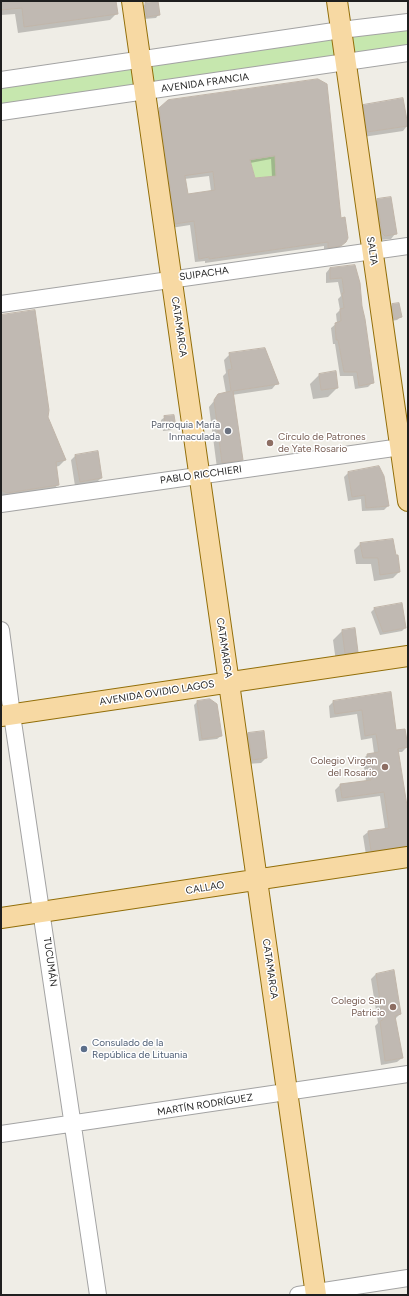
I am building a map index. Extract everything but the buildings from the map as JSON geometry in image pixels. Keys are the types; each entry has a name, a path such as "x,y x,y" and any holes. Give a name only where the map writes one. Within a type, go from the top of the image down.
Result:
{"main road":[{"name":"CATAMARCA","path":"132,1 287,1092 310,1294"},
{"name":"SALTA","path":"337,1 372,250 404,446 408,500"},
{"name":"AVENIDA OVIDIO LAGOS","path":"7,716 408,656"},
{"name":"CALLAO","path":"1,918 408,857"}],"street":[{"path":"1,80 341,30 408,22"},
{"name":"AVENIDA FRANCIA","path":"1,112 408,53"},
{"name":"SUIPACHA","path":"1,304 408,246"},
{"name":"PABLO RICCHIERI","path":"1,504 404,446"},
{"name":"TUCUMÁN","path":"1,630 7,716 42,912 98,1295"},
{"name":"MARTÍN RODRÍGUEZ","path":"1,1134 408,1074"},
{"path":"310,1294 408,1278"}],"green space":[{"path":"408,22 408,53 1,112 1,80"},
{"path":"275,156 276,176 255,178 250,160"}],"place":[{"name":"Parroquia María Inmaculada","path":"228,431"},
{"name":"Círculo de Patrones de Yate Rosario","path":"270,443"},
{"name":"Colegio Virgen del Rosario","path":"385,767"},
{"name":"Colegio San Patricio","path":"393,1007"},
{"name":"Consulado de la República de Lituania","path":"84,1049"}]}
